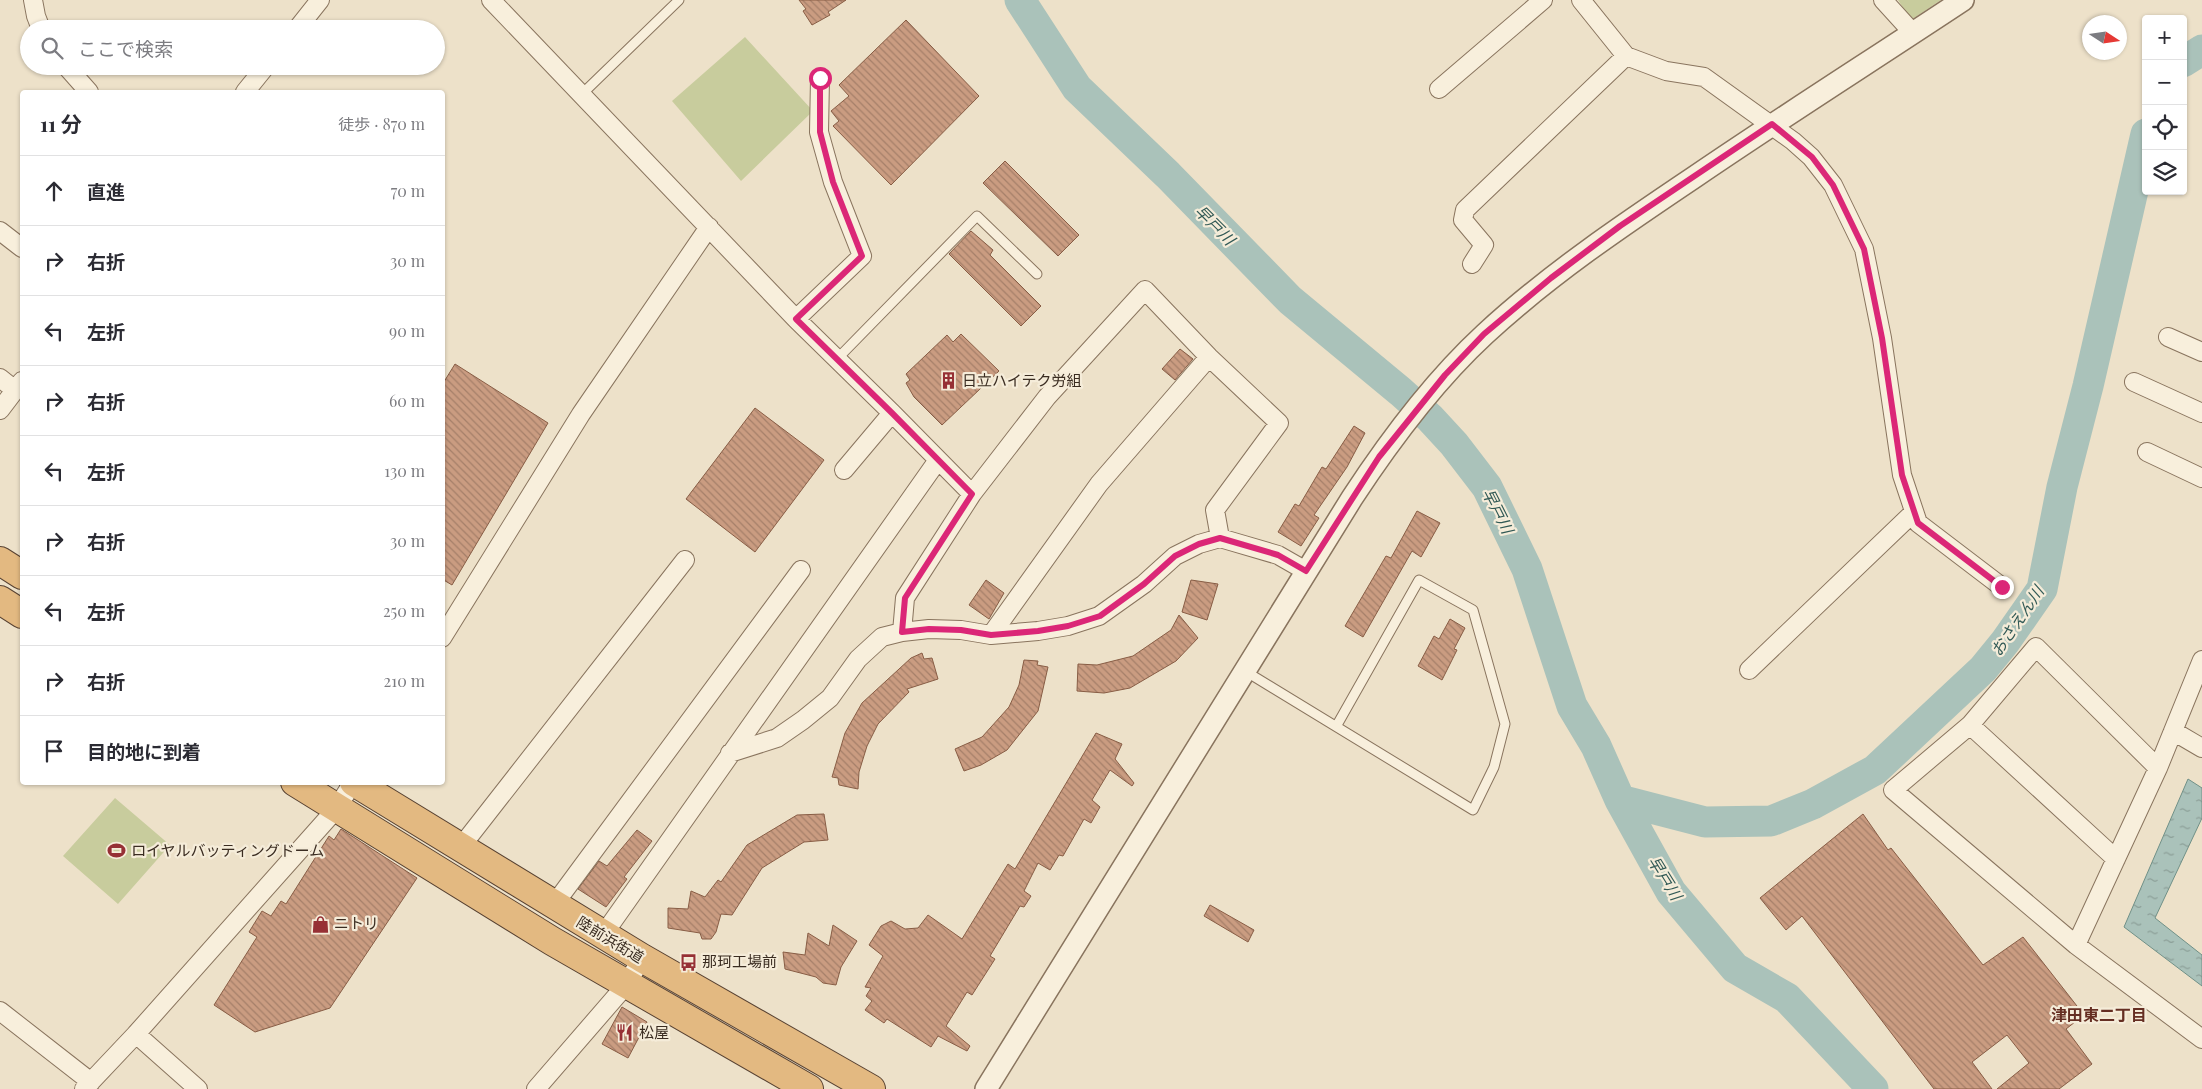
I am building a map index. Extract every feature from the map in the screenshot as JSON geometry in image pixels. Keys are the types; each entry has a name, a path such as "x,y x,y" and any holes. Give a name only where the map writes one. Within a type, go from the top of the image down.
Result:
{"highway":[{"path":"0,561 20,574"},
{"path":"0,600 20,613"},
{"name":"陸前浜街道","path":"300,785 626,985 809,1089"},
{"name":"陸前浜街道","path":"358,785 553,906 871,1089"}],"street":[{"path":"33,0 38,20"},
{"path":"304,20 320,0"},
{"path":"1439,89 1543,0"},
{"path":"1582,0 1626,56 1666,71 1704,77 1772,124 1812,157 1833,185 1864,249 1882,338 1902,475 1918,523 2002,587"},
{"path":"1883,0 1913,33"},
{"path":"986,1089 1306,571 1379,457 1445,375 1484,334 1551,278 1620,226 1772,124 1963,0"},
{"path":"499,3 581,95 796,319 972,494"},
{"path":"1472,264 1484,245 1463,220 1465,210 1626,56"},
{"path":"74,75 86,90"},
{"path":"246,90 258,75"},
{"path":"796,319 862,256 833,182 820,132 820,78"},
{"path":"445,633 581,414 709,227"},
{"path":"0,231 20,246"},
{"path":"902,632 905,598 972,494 1047,397 1144,290 1209,357 1279,423 1214,510 1220,538"},
{"path":"2168,337 2202,352"},
{"path":"991,635 1099,484 1209,357"},
{"path":"0,378 19,385 0,410"},
{"path":"2134,382 2202,413"},
{"path":"844,470 892,413"},
{"path":"2147,452 2202,478"},
{"path":"603,935 938,460"},
{"path":"1749,670 1914,512"},
{"path":"730,753 777,738 802,720 830,698 858,658 882,637 902,632 929,629 961,630 991,635 1061,627 1100,616 1144,584 1175,556 1199,544 1220,538 1278,555 1306,571"},
{"path":"460,848 685,560"},
{"path":"553,906 801,570"},
{"path":"2158,768 2036,647 1970,725 1893,790 2076,945 2202,1039"},
{"path":"2076,945 2158,768 2202,660"},
{"path":"1970,725 2116,858"},
{"path":"2173,731 2202,748"},
{"path":"0,1011 87,1086 136,1034 337,808 351,785"},
{"path":"536,1089 626,985 642,958"},
{"path":"136,1034 198,1089"}],"lane":[{"path":"581,95 679,0"},
{"path":"837,359 977,216 1037,274"},
{"path":"1245,671 1473,810 1494,767 1505,724 1473,610 1419,580 1336,725"}],"green space":[{"path":"1898,0 1941,0 1911,20"},
{"path":"745,37 813,111 741,181 672,101"},
{"name":"ロイヤルバッティングドーム","path":"115,798 170,845 118,904 63,856"}],"water":[{"path":"2188,779 2202,788 2202,818 2155,918 2202,955 2202,986 2124,927"}],"building":[{"path":"799,0 846,0 828,12 830,15 812,25 803,11 806,9"},
{"path":"906,20 979,96 891,185 833,126 839,121 831,111 849,96 839,85"},
{"path":"1005,161 1079,235 1058,256 983,183"},
{"path":"971,231 993,250 990,255 1041,306 1021,326 949,254"},
{"name":"日立ハイテク労組","path":"961,334 999,371 942,425 914,397 906,383 910,380 906,374 947,335 953,342"},
{"path":"1180,349 1193,359 1175,380 1162,369"},
{"path":"455,364 548,423 452,585 445,581 445,380"},
{"path":"755,408 824,460 755,552 686,499"},
{"path":"1354,426 1365,433 1347,467 1314,515 1319,518 1301,546 1278,532 1295,504 1299,506 1322,467 1326,469"},
{"path":"1417,511 1440,523 1421,557 1412,551 1363,637 1345,626 1386,556 1391,558"},
{"path":"986,580 1004,593 989,619 969,605"},
{"path":"1191,580 1218,584 1207,620 1182,612"},
{"path":"1179,615 1198,638 1176,661 1130,688 1104,693 1077,691 1078,664 1097,665 1133,656 1171,630"},
{"path":"1450,619 1465,628 1454,649 1457,650 1442,680 1418,666 1434,636 1439,639"},
{"path":"922,653 924,659 932,658 938,679 907,689 909,692 878,724 867,746 859,772 858,789 839,785 838,778 832,777 845,733 862,703 911,658"},
{"path":"1024,660 1038,661 1037,665 1048,667 1038,711 1007,750 981,765 964,771 955,749 982,737 1009,707 1019,685"},
{"path":"1096,733 1122,744 1115,759 1134,783 1132,786 1110,770 1092,800 1100,807 1091,823 1084,819 1063,856 1059,855 1050,870 1038,863 1024,891 1031,896 1024,907 1020,906 990,956 995,959 972,995 967,992 946,1026 970,1046 967,1051 938,1036 931,1047 887,1019 884,1023 865,1010 872,1001 866,996 871,988 865,987 883,956 869,945 881,926 891,921 905,929 918,928 928,915 962,939 1008,864 1015,869"},
{"path":"824,814 828,840 804,842 762,868 732,915 721,914 716,932 711,939 702,939 700,933 668,928 668,908 688,909 691,891 705,897 718,880 721,882 747,845 797,815"},
{"path":"1863,814 1888,850 1891,848 1983,965 2023,937 2084,1015 2066,1029 2092,1064 2059,1089 1997,1089 2029,1063 2007,1035 1972,1062 1992,1089 1934,1089 1802,916 1786,930 1760,898"},
{"name":"ニトリ","path":"341,829 417,878 330,1008 255,1032 214,1005 257,937 249,932 262,911 271,916 281,901 286,904 329,836 334,840"},
{"path":"637,830 652,841 624,877 627,879 606,907 578,889 599,861 607,866"},
{"path":"1210,905 1254,930 1248,942 1204,916"},
{"path":"833,925 857,941 841,967 836,985 823,983 816,977 785,969 783,952 805,955 808,933 829,946"},
{"name":"松屋","path":"622,1007 647,1022 628,1058 602,1044"}],"waterway":[{"name":"早戸川","path":"1020,0 1077,88 1168,175 1290,300 1401,392 1430,418 1454,444 1487,487 1527,569 1572,706 1596,746 1620,800 1671,892 1735,968 1787,998 1873,1089"},
{"name":"おさえん川","path":"2186,60 2202,50"},
{"name":"おさえん川","path":"1620,800 1705,822 1771,821 1813,804 1875,770 1983,669 2005,642 2042,589 2062,487 2088,386 2142,150"}],"place":[{"name":"日立ハイテク労組","path":"948,381"},
{"name":"ロイヤルバッティングドーム","path":"117,851"},
{"name":"ニトリ","path":"320,924"},
{"name":"那珂工場前","path":"688,962"},
{"name":"松屋","path":"625,1033"}],"district":[{"name":"津田東二丁目","path":"2099,1015"}],"route":[{"path":"820,78 820,132 833,182 862,256 796,319 972,494 905,598 902,632 929,629 961,630 991,635 1068,626 1100,616 1144,584 1175,556 1199,544 1220,538 1278,555 1306,571 1379,457 1445,375 1484,334 1551,278 1620,226 1772,124 1812,157 1833,185 1864,249 1882,338 1902,475 1918,523 2002,587"}]}
